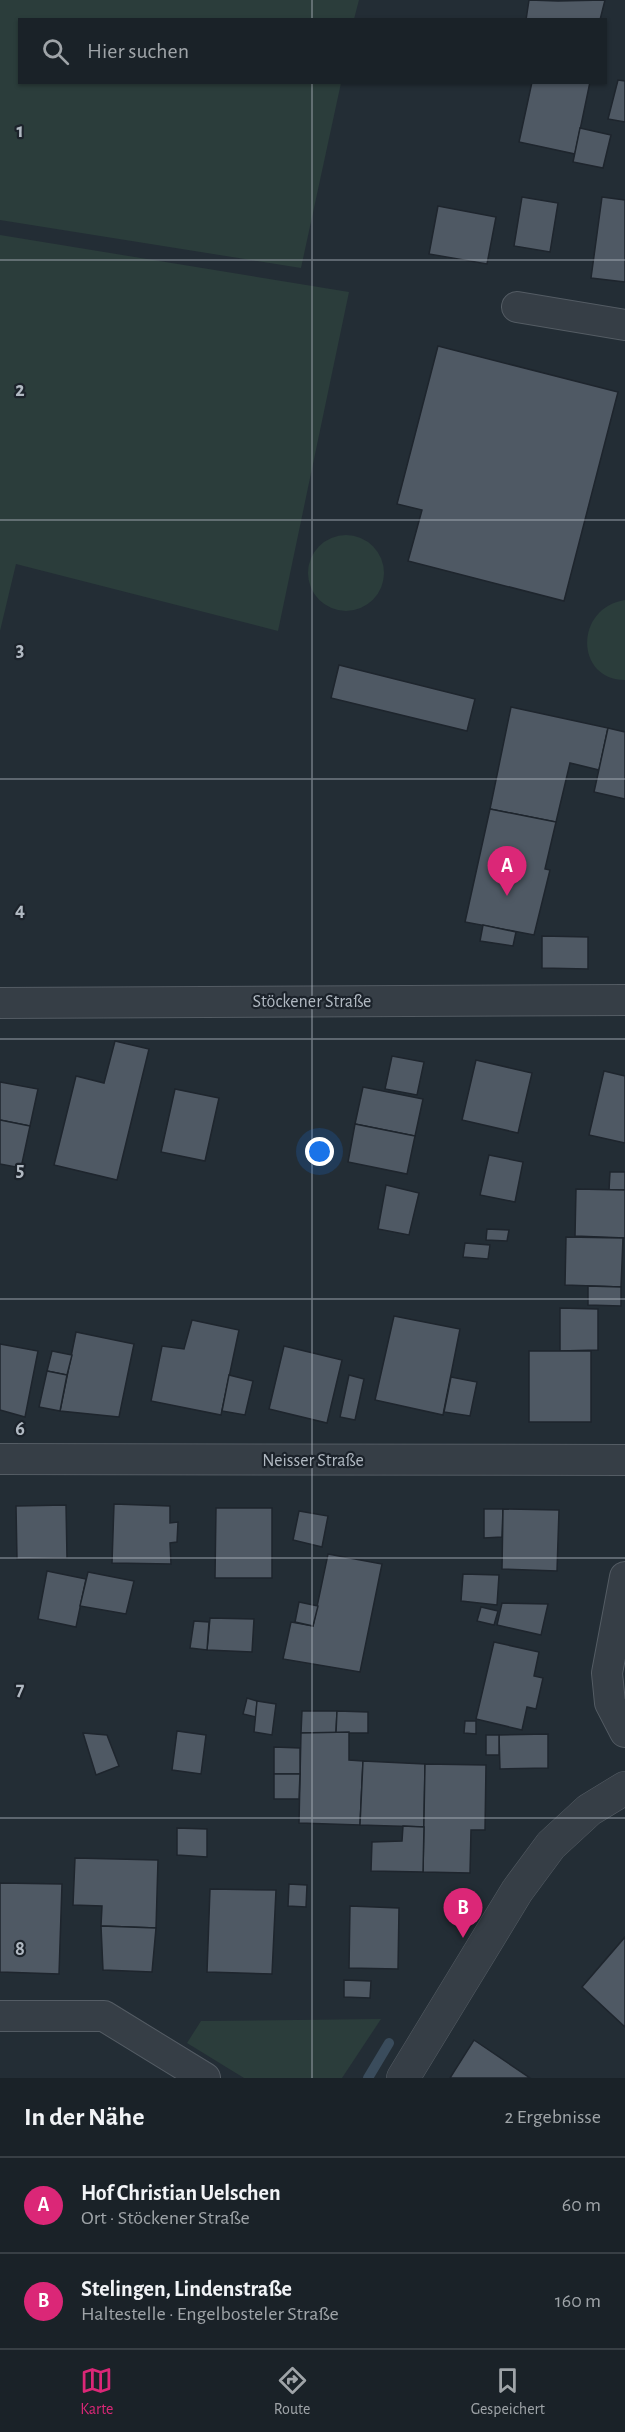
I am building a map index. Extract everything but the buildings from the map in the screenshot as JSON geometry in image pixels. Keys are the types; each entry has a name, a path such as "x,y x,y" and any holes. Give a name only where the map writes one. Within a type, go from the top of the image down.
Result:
{"street":[{"path":"517,307 625,324"},
{"name":"Stöckener Straße","path":"0,1003 625,1000"},
{"name":"Neisser Straße","path":"0,1459 625,1460"},
{"path":"625,1577 607,1673 610,1703 625,1732"},
{"path":"403,2078 518,1891 551,1845 589,1810 625,1788"},
{"path":"0,2016 104,2016 205,2078"}],"shaded area":[{"path":"0,0 359,0 354,18 18,18 18,84 341,84 301,268 0,220"},
{"path":"0,235 349,292 278,631 16,564 0,631"},
{"path":"346,535 360,538 373,546 381,559 384,573 381,587 373,600 360,608 346,611 332,608 319,600 311,587 308,573 311,559 319,546 332,538"},
{"path":"625,600 625,680 609,677 597,669 590,657 587,643 589,629 596,616 608,606"},
{"path":"381,2019 342,2078 244,2078 187,2043 201,2021"}],"waterway":[{"path":"368,2078 389,2043"}],"place":[{"name":"Hof Christian Uelschen","path":"507,896"},
{"name":"Stelingen, Lindenstraße","path":"463,1938"}]}
